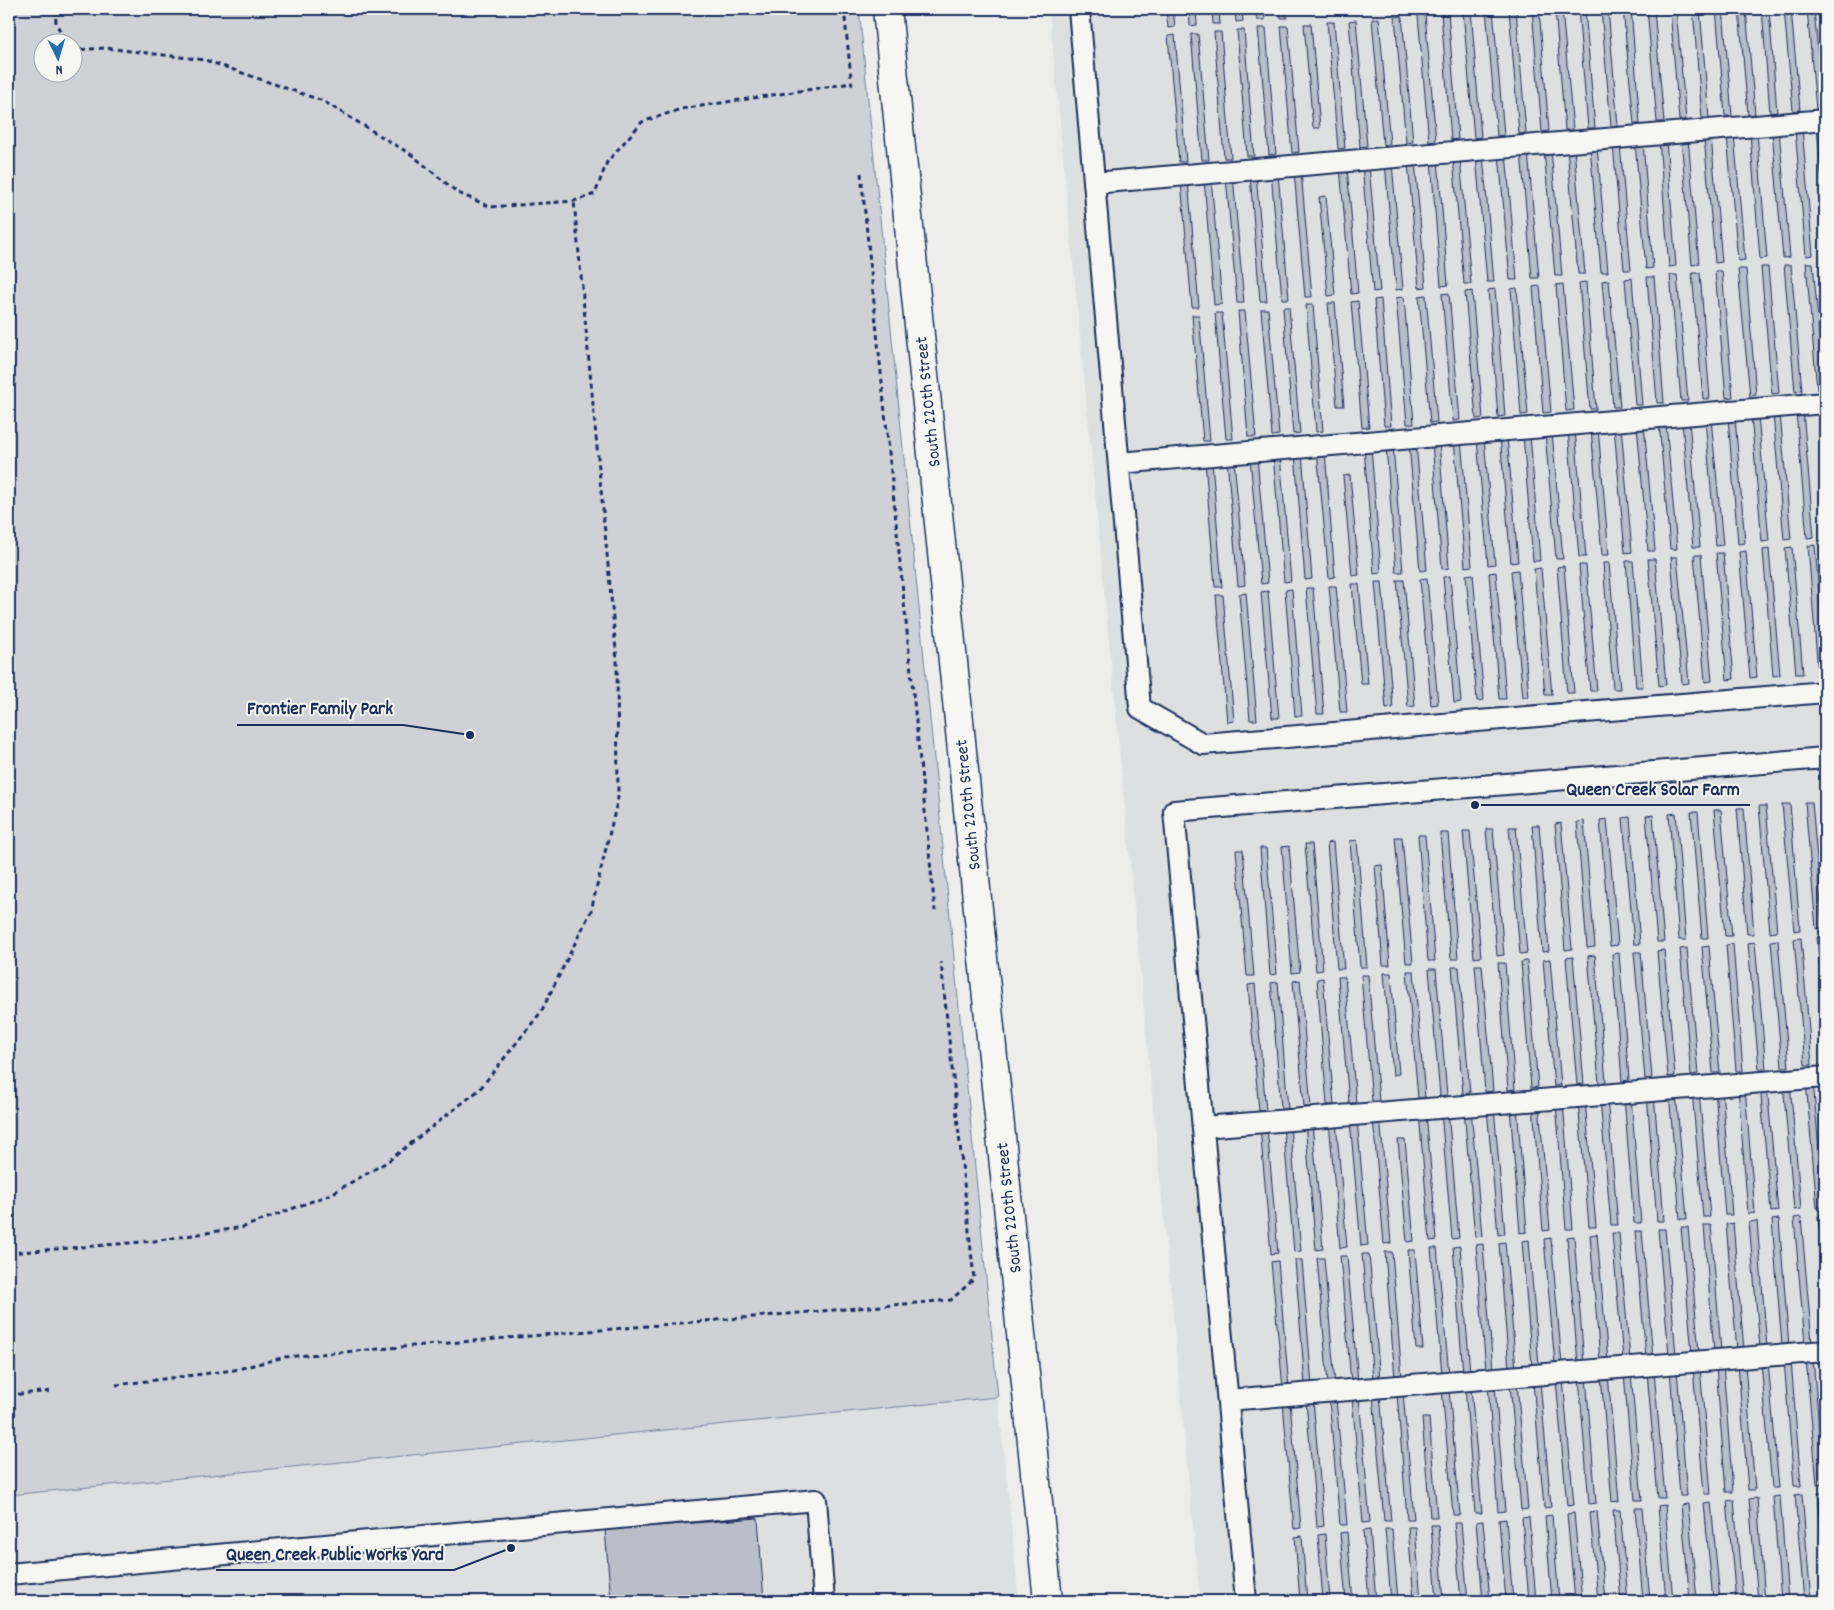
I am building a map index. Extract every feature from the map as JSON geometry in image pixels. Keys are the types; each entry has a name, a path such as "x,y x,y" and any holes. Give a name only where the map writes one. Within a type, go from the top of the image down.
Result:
{"street":[{"name":"South 220th Street","path":"887,9 1048,1601"}],"lane":[{"path":"1079,9 1140,708 1203,744 1825,692"},
{"path":"1094,183 1825,120"},
{"path":"1119,463 1825,403"},
{"path":"1246,1601 1174,811 1825,758"},
{"path":"1203,1127 1825,1077"},
{"path":"1228,1400 1825,1351"},
{"path":"9,1574 816,1500 824,1601"}],"path":[{"path":"55,9 56,23 61,32"},
{"path":"82,49 106,48 205,60 323,101 412,155 458,193 491,207 574,201 595,194 608,162 642,122 681,110 852,85 844,9"},
{"path":"861,173 935,911"},
{"path":"9,1253 154,1241 244,1227 331,1194 387,1162 479,1090 541,1012 591,911 618,798 617,661 574,201"},
{"path":"116,1386 234,1370 285,1357 951,1300 974,1279 941,962"},
{"path":"9,1395 52,1391"}],"shaded area":[{"path":"9,9 859,9 998,1397 9,1495"},
{"path":"1049,9 1825,9 1825,1601 1200,1601"},
{"path":"998,1397 1019,1601 9,1601 9,1495"}],"building":[{"path":"1166,9 1173,9 1175,27 1168,28"},
{"path":"1189,9 1196,9 1197,25 1190,26"},
{"path":"1212,9 1219,9 1220,24 1213,24"},
{"path":"1235,9 1242,9 1243,21 1236,22"},
{"path":"1256,9 1264,9 1265,20 1257,20"},
{"path":"1280,9 1287,9 1287,18 1281,18"},
{"path":"1486,9 1493,9 1504,135 1497,136"},
{"path":"1509,9 1516,9 1526,133 1519,134"},
{"path":"1532,9 1539,9 1549,131 1542,132"},
{"path":"1555,9 1562,9 1573,130 1565,130"},
{"path":"1578,9 1585,9 1595,128 1588,128"},
{"path":"1601,9 1608,9 1618,126 1611,126"},
{"path":"1623,9 1631,9 1640,124 1634,124"},
{"path":"1647,9 1654,9 1664,122 1657,122"},
{"path":"1670,9 1676,9 1686,120 1679,120"},
{"path":"1693,9 1700,9 1709,118 1702,118"},
{"path":"1716,9 1723,9 1732,116 1725,116"},
{"path":"1739,9 1746,9 1755,114 1748,115"},
{"path":"1762,9 1769,9 1777,112 1770,113"},
{"path":"1784,9 1791,9 1800,110 1793,111"},
{"path":"1807,9 1814,9 1823,108 1816,109"},
{"path":"1471,10 1481,137 1474,138 1463,11"},
{"path":"1448,12 1458,139 1451,140 1441,13"},
{"path":"1425,14 1436,141 1429,142 1418,15"},
{"path":"1402,16 1413,142 1406,143 1395,17"},
{"path":"1379,18 1390,144 1383,145 1372,19"},
{"path":"1356,20 1367,146 1360,147 1349,21"},
{"path":"1327,22 1334,22 1345,148 1338,149"},
{"path":"1304,24 1311,24 1320,128 1313,128"},
{"path":"1281,26 1288,26 1299,152 1292,153"},
{"path":"1258,28 1266,28 1276,154 1269,155"},
{"path":"1237,30 1244,30 1254,156 1247,156"},
{"path":"1214,32 1221,32 1231,158 1224,158"},
{"path":"1191,34 1198,34 1209,160 1202,160"},
{"path":"1175,35 1186,162 1179,162 1168,36"},
{"path":"1825,126 1825,218 1817,127"},
{"path":"1802,128 1813,255 1806,256 1795,129"},
{"path":"1779,130 1790,257 1783,258 1772,131"},
{"path":"1757,132 1767,258 1760,259 1750,133"},
{"path":"1734,134 1745,260 1738,261 1727,135"},
{"path":"1711,136 1722,262 1715,263 1704,137"},
{"path":"1681,138 1688,138 1699,264 1692,265"},
{"path":"1659,140 1666,140 1676,266 1669,267"},
{"path":"1635,142 1643,142 1653,268 1646,269"},
{"path":"1613,144 1620,144 1631,270 1624,270"},
{"path":"1590,146 1597,146 1608,272 1601,272"},
{"path":"1567,148 1574,148 1585,274 1578,274"},
{"path":"1551,149 1562,276 1555,276 1544,150"},
{"path":"1528,151 1539,278 1532,278 1521,152"},
{"path":"1506,153 1517,280 1510,280 1499,154"},
{"path":"1483,155 1494,282 1487,282 1476,156"},
{"path":"1460,157 1471,284 1464,284 1453,158"},
{"path":"1438,159 1448,285 1441,286 1431,160"},
{"path":"1415,161 1426,287 1419,288 1408,162"},
{"path":"1385,163 1392,163 1403,289 1396,290"},
{"path":"1362,165 1369,165 1380,291 1373,292"},
{"path":"1340,167 1347,167 1358,293 1351,294"},
{"path":"1294,171 1301,171 1312,297 1305,297"},
{"path":"1271,173 1278,173 1289,299 1282,299"},
{"path":"1256,174 1267,301 1260,301 1250,175"},
{"path":"1233,176 1244,303 1237,303 1226,177"},
{"path":"1211,178 1222,304 1214,305 1204,179"},
{"path":"1188,180 1199,307 1192,307 1181,181"},
{"path":"1326,196 1335,295 1328,296 1319,197"},
{"path":"1806,263 1813,263 1824,389 1817,390"},
{"path":"1784,265 1791,265 1802,391 1795,392"},
{"path":"1761,267 1768,267 1779,393 1772,394"},
{"path":"1738,269 1746,269 1756,395 1750,396"},
{"path":"1715,271 1722,271 1733,397 1726,398"},
{"path":"1692,273 1700,273 1710,399 1703,399"},
{"path":"1670,275 1677,275 1688,401 1681,401"},
{"path":"1647,277 1654,277 1664,403 1657,403"},
{"path":"1632,278 1642,405 1635,405 1625,279"},
{"path":"1609,280 1620,407 1613,407 1602,281"},
{"path":"1586,282 1596,409 1590,409 1579,283"},
{"path":"1563,284 1574,410 1566,411 1556,285"},
{"path":"1540,286 1551,412 1543,413 1533,287"},
{"path":"1517,288 1528,414 1521,415 1511,289"},
{"path":"1495,289 1505,416 1498,417 1488,290"},
{"path":"1472,291 1483,418 1476,419 1465,292"},
{"path":"1449,293 1460,420 1453,421 1442,294"},
{"path":"1426,295 1437,422 1430,423 1419,296"},
{"path":"1404,297 1414,424 1407,424 1396,298"},
{"path":"1381,299 1391,426 1384,426 1374,300"},
{"path":"1358,301 1369,427 1362,428 1351,302"},
{"path":"1328,303 1335,303 1344,406 1337,406"},
{"path":"1306,305 1313,305 1323,431 1316,432"},
{"path":"1283,307 1289,307 1300,433 1293,434"},
{"path":"1261,309 1268,309 1279,435 1272,436"},
{"path":"1238,311 1245,311 1256,437 1248,437"},
{"path":"1215,313 1222,313 1233,439 1226,439"},
{"path":"1192,315 1199,315 1210,441 1203,441"},
{"path":"1825,409 1825,487 1819,410"},
{"path":"1803,411 1814,537 1807,538 1796,412"},
{"path":"1780,413 1791,539 1784,540 1773,414"},
{"path":"1751,415 1758,415 1769,541 1762,542"},
{"path":"1728,417 1735,417 1745,543 1738,544"},
{"path":"1705,419 1711,419 1723,545 1716,546"},
{"path":"1689,420 1700,547 1693,547 1682,421"},
{"path":"1659,423 1666,423 1677,549 1670,549"},
{"path":"1644,424 1655,551 1648,551 1637,425"},
{"path":"1621,426 1632,552 1625,553 1614,427"},
{"path":"1598,428 1609,555 1602,555 1591,429"},
{"path":"1575,430 1586,557 1579,557 1568,431"},
{"path":"1552,432 1563,559 1556,559 1545,433"},
{"path":"1530,434 1540,561 1533,561 1523,435"},
{"path":"1500,436 1507,436 1518,562 1511,563"},
{"path":"1484,438 1495,564 1488,565 1477,439"},
{"path":"1461,439 1472,566 1465,567 1454,440"},
{"path":"1439,441 1449,568 1442,569 1432,442"},
{"path":"1416,443 1427,570 1420,571 1409,444"},
{"path":"1393,445 1403,572 1396,572 1386,446"},
{"path":"1371,447 1381,573 1374,574 1364,448"},
{"path":"1317,451 1325,451 1335,577 1329,578"},
{"path":"1295,453 1302,453 1312,579 1305,580"},
{"path":"1273,455 1280,455 1291,581 1284,582"},
{"path":"1250,457 1257,457 1268,583 1261,584"},
{"path":"1227,459 1234,459 1245,585 1238,586"},
{"path":"1205,461 1212,461 1222,587 1215,587"},
{"path":"1350,475 1359,575 1352,576 1343,476"},
{"path":"1815,545 1825,670 1818,673 1808,546"},
{"path":"1792,547 1803,674 1796,674 1785,548"},
{"path":"1769,549 1780,675 1773,676 1763,550"},
{"path":"1746,551 1757,677 1750,678 1739,552"},
{"path":"1716,553 1723,553 1734,679 1727,680"},
{"path":"1694,555 1701,555 1712,681 1705,682"},
{"path":"1671,557 1677,557 1689,683 1682,684"},
{"path":"1648,559 1655,559 1666,685 1659,686"},
{"path":"1626,561 1633,561 1643,687 1636,687"},
{"path":"1603,563 1609,563 1620,689 1613,689"},
{"path":"1579,565 1586,565 1597,691 1590,691"},
{"path":"1564,566 1574,693 1567,693 1557,567"},
{"path":"1541,568 1552,695 1545,695 1534,569"},
{"path":"1518,570 1529,697 1523,697 1511,571"},
{"path":"1496,572 1506,699 1499,699 1489,573"},
{"path":"1473,574 1484,700 1477,701 1466,575"},
{"path":"1450,576 1461,702 1454,703 1443,577"},
{"path":"1427,578 1438,704 1431,705 1420,579"},
{"path":"1397,580 1404,580 1415,706 1408,707"},
{"path":"1375,582 1382,582 1393,708 1386,709"},
{"path":"1352,584 1359,584 1368,684 1361,684"},
{"path":"1329,586 1336,586 1347,712 1340,712"},
{"path":"1306,588 1313,588 1324,714 1317,714"},
{"path":"1292,589 1302,716 1295,716 1285,590"},
{"path":"1268,591 1279,718 1272,718 1261,592"},
{"path":"1246,593 1257,720 1250,720 1239,594"},
{"path":"1216,595 1223,595 1234,721 1227,722"},
{"path":"1805,802 1812,802 1823,928 1816,929"},
{"path":"1782,804 1790,804 1800,930 1794,931"},
{"path":"1759,806 1766,806 1777,932 1770,933"},
{"path":"1737,808 1744,808 1754,934 1747,934"},
{"path":"1714,810 1721,810 1732,936 1725,936"},
{"path":"1691,812 1698,812 1708,938 1702,938"},
{"path":"1676,813 1686,940 1679,940 1669,814"},
{"path":"1653,815 1664,942 1657,942 1646,816"},
{"path":"1630,817 1640,944 1634,944 1623,818"},
{"path":"1607,819 1618,945 1610,946 1600,820"},
{"path":"1584,821 1595,947 1587,948 1577,822"},
{"path":"1561,823 1572,949 1565,950 1555,824"},
{"path":"1532,825 1539,825 1549,951 1542,952"},
{"path":"1509,827 1516,827 1527,953 1520,954"},
{"path":"1486,829 1493,829 1504,955 1497,956"},
{"path":"1463,831 1470,831 1481,957 1474,958"},
{"path":"1440,833 1448,833 1458,959 1451,959"},
{"path":"1418,835 1425,835 1435,961 1428,961"},
{"path":"1395,837 1402,837 1413,963 1406,963"},
{"path":"1357,840 1367,967 1360,967 1350,841"},
{"path":"1333,842 1344,969 1337,969 1327,843"},
{"path":"1305,844 1312,844 1323,970 1316,971"},
{"path":"1289,846 1300,972 1292,973 1282,847"},
{"path":"1260,848 1266,848 1277,974 1270,975"},
{"path":"1236,850 1243,850 1254,976 1247,976"},
{"path":"1382,865 1390,965 1383,965 1375,866"},
{"path":"1817,937 1824,937 1825,1036"},
{"path":"1801,938 1812,1065 1805,1065 1794,939"},
{"path":"1778,940 1789,1067 1782,1067 1771,941"},
{"path":"1755,942 1766,1069 1759,1069 1748,943"},
{"path":"1733,944 1743,1071 1736,1071 1726,945"},
{"path":"1709,946 1720,1073 1713,1073 1702,947"},
{"path":"1687,948 1698,1074 1691,1075 1680,949"},
{"path":"1664,950 1675,1076 1668,1077 1657,951"},
{"path":"1634,952 1641,952 1652,1078 1645,1079"},
{"path":"1619,953 1629,1080 1622,1081 1612,954"},
{"path":"1595,955 1606,1082 1599,1083 1588,956"},
{"path":"1573,957 1584,1084 1577,1085 1566,958"},
{"path":"1550,959 1561,1085 1554,1086 1543,960"},
{"path":"1527,961 1538,1087 1531,1088 1521,962"},
{"path":"1498,963 1505,963 1515,1089 1508,1090"},
{"path":"1475,965 1482,965 1493,1091 1485,1092"},
{"path":"1452,967 1459,967 1470,1093 1463,1094"},
{"path":"1429,969 1436,969 1447,1095 1440,1096"},
{"path":"1407,971 1414,971 1425,1097 1418,1098"},
{"path":"1384,973 1391,973 1399,1074 1393,1075"},
{"path":"1361,975 1368,975 1379,1101 1372,1101"},
{"path":"1338,977 1345,977 1356,1103 1349,1103"},
{"path":"1323,978 1334,1105 1327,1105 1317,979"},
{"path":"1300,980 1311,1107 1304,1107 1293,981"},
{"path":"1278,982 1288,1109 1281,1109 1271,983"},
{"path":"1255,984 1266,1111 1259,1111 1248,985"},
{"path":"1813,1081 1824,1207 1817,1208 1806,1082"},
{"path":"1783,1083 1790,1083 1801,1209 1794,1210"},
{"path":"1760,1085 1767,1085 1778,1211 1771,1212"},
{"path":"1738,1087 1745,1087 1755,1213 1748,1214"},
{"path":"1715,1089 1722,1089 1732,1215 1725,1215"},
{"path":"1692,1091 1699,1091 1710,1217 1703,1217"},
{"path":"1669,1093 1676,1093 1687,1219 1680,1219"},
{"path":"1654,1094 1664,1221 1657,1221 1647,1095"},
{"path":"1631,1096 1641,1223 1634,1223 1624,1097"},
{"path":"1607,1098 1618,1225 1611,1225 1600,1099"},
{"path":"1585,1100 1596,1227 1589,1227 1578,1101"},
{"path":"1563,1102 1573,1229 1566,1229 1556,1103"},
{"path":"1539,1104 1550,1230 1543,1231 1533,1105"},
{"path":"1517,1106 1527,1232 1520,1233 1510,1107"},
{"path":"1487,1108 1494,1108 1505,1234 1498,1235"},
{"path":"1471,1109 1482,1236 1475,1237 1464,1110"},
{"path":"1448,1111 1459,1238 1452,1239 1441,1112"},
{"path":"1426,1113 1437,1240 1430,1241 1419,1114"},
{"path":"1380,1117 1391,1243 1384,1244 1373,1118"},
{"path":"1357,1119 1368,1245 1361,1246 1350,1120"},
{"path":"1329,1121 1336,1121 1347,1247 1340,1248"},
{"path":"1305,1123 1312,1123 1323,1249 1316,1250"},
{"path":"1283,1125 1290,1125 1301,1251 1294,1252"},
{"path":"1260,1127 1267,1127 1278,1253 1271,1254"},
{"path":"1398,1140 1405,1140 1414,1241 1407,1242"},
{"path":"1825,1215 1825,1302 1818,1216"},
{"path":"1801,1217 1812,1343 1805,1344 1794,1218"},
{"path":"1779,1219 1789,1346 1782,1346 1772,1220"},
{"path":"1757,1221 1767,1347 1760,1348 1749,1222"},
{"path":"1733,1223 1744,1350 1737,1350 1726,1224"},
{"path":"1704,1225 1711,1225 1721,1351 1714,1352"},
{"path":"1681,1227 1688,1227 1699,1353 1692,1354"},
{"path":"1658,1229 1665,1229 1676,1355 1669,1356"},
{"path":"1635,1231 1642,1231 1653,1357 1646,1357"},
{"path":"1612,1233 1619,1233 1630,1359 1623,1360"},
{"path":"1597,1234 1608,1361 1600,1361 1590,1235"},
{"path":"1574,1236 1584,1363 1578,1363 1567,1237"},
{"path":"1551,1238 1562,1365 1555,1365 1544,1239"},
{"path":"1529,1240 1539,1367 1532,1367 1522,1241"},
{"path":"1505,1242 1516,1369 1509,1369 1499,1243"},
{"path":"1483,1244 1493,1370 1486,1371 1476,1245"},
{"path":"1460,1246 1470,1372 1463,1373 1453,1247"},
{"path":"1431,1248 1437,1248 1449,1374 1442,1375"},
{"path":"1408,1250 1415,1250 1423,1349 1416,1349"},
{"path":"1385,1252 1392,1252 1402,1378 1395,1379"},
{"path":"1362,1254 1369,1254 1380,1380 1373,1380"},
{"path":"1340,1256 1347,1256 1358,1382 1351,1382"},
{"path":"1317,1258 1324,1258 1335,1384 1328,1384"},
{"path":"1295,1260 1302,1260 1312,1386 1305,1386"},
{"path":"1278,1261 1289,1388 1283,1388 1271,1262"},
{"path":"1806,1358 1813,1358 1824,1484 1817,1485"},
{"path":"1784,1360 1791,1360 1801,1486 1794,1486"},
{"path":"1761,1362 1768,1362 1779,1488 1772,1488"},
{"path":"1738,1364 1745,1364 1755,1490 1748,1490"},
{"path":"1723,1365 1733,1492 1726,1492 1716,1366"},
{"path":"1700,1367 1711,1494 1704,1494 1693,1368"},
{"path":"1677,1369 1687,1496 1680,1496 1670,1370"},
{"path":"1654,1371 1665,1498 1658,1498 1647,1372"},
{"path":"1631,1373 1642,1500 1635,1500 1624,1374"},
{"path":"1608,1375 1619,1501 1612,1502 1601,1376"},
{"path":"1586,1377 1596,1503 1589,1504 1579,1378"},
{"path":"1556,1379 1563,1379 1574,1505 1567,1506"},
{"path":"1533,1381 1540,1381 1551,1507 1544,1508"},
{"path":"1510,1383 1517,1383 1528,1509 1521,1510"},
{"path":"1488,1385 1495,1385 1505,1511 1498,1512"},
{"path":"1465,1387 1471,1387 1482,1513 1475,1513"},
{"path":"1442,1389 1449,1389 1460,1515 1453,1515"},
{"path":"1403,1392 1414,1519 1407,1519 1397,1393"},
{"path":"1380,1394 1391,1521 1384,1521 1373,1395"},
{"path":"1359,1396 1370,1522 1363,1523 1352,1397"},
{"path":"1336,1398 1347,1525 1340,1525 1329,1399"},
{"path":"1313,1400 1324,1526 1317,1527 1306,1401"},
{"path":"1290,1402 1301,1528 1294,1529 1283,1403"},
{"path":"1422,1418 1429,1418 1437,1517 1430,1517"},
{"path":"1818,1493 1825,1493 1825,1579"},
{"path":"1802,1494 1811,1601 1804,1601 1795,1495"},
{"path":"1780,1496 1788,1601 1781,1601 1773,1497"},
{"path":"1757,1498 1765,1601 1758,1601 1749,1499"},
{"path":"1734,1500 1743,1601 1736,1601 1727,1501"},
{"path":"1711,1502 1720,1601 1713,1601 1704,1503"},
{"path":"1688,1504 1697,1601 1690,1601 1681,1505"},
{"path":"1665,1505 1673,1601 1666,1601 1658,1506"},
{"path":"1635,1508 1642,1508 1650,1601 1643,1601"},
{"path":"1613,1510 1620,1510 1628,1601 1621,1601"},
{"path":"1597,1511 1605,1601 1598,1601 1590,1512"},
{"path":"1574,1513 1582,1601 1575,1601 1567,1514"},
{"path":"1552,1515 1559,1601 1552,1601 1545,1516"},
{"path":"1529,1517 1536,1601 1529,1601 1522,1518"},
{"path":"758,1518 764,1601 611,1601 605,1530"},
{"path":"1506,1519 1513,1601 1506,1601 1499,1520"},
{"path":"1483,1521 1490,1601 1483,1601 1476,1522"},
{"path":"1454,1523 1461,1523 1468,1601 1461,1601"},
{"path":"1431,1525 1438,1525 1444,1601 1437,1601"},
{"path":"1408,1527 1415,1527 1421,1601 1414,1601"},
{"path":"1385,1529 1392,1529 1398,1601 1391,1601"},
{"path":"1370,1530 1376,1601 1369,1601 1363,1531"},
{"path":"1347,1532 1353,1601 1346,1601 1340,1533"},
{"path":"1325,1534 1330,1601 1323,1601 1318,1535"},
{"path":"1302,1536 1307,1601 1300,1601 1295,1537"}],"place":[{"name":"Frontier Family Park","path":"470,735"},
{"name":"Queen Creek Solar Farm","path":"1475,805"},
{"name":"Queen Creek Public Works Yard","path":"511,1548"}]}
